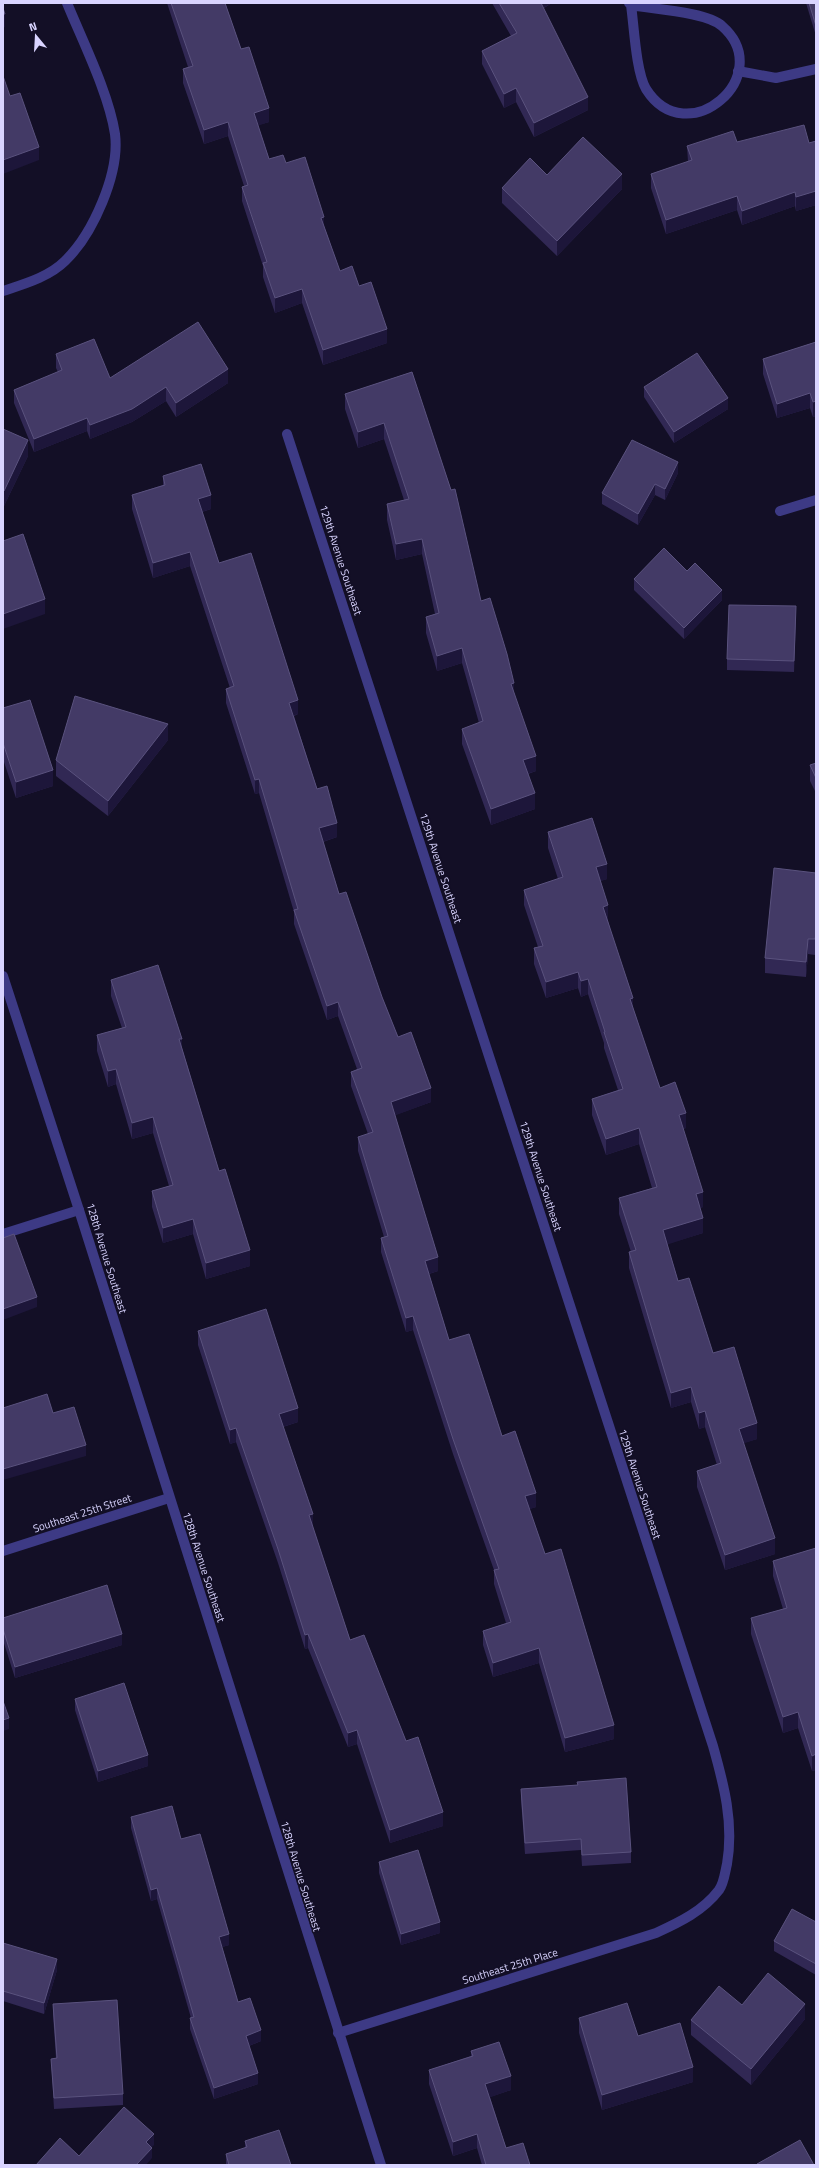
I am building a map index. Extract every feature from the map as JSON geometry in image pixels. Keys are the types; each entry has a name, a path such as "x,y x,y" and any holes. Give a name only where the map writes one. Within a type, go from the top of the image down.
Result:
{"street":[{"path":"3,291 36,280 65,261 83,237 107,194 114,164 115,135 106,101 67,3"},
{"path":"630,4 709,18 721,25 737,48 739,62 738,71 732,89 723,100 710,109 696,113 681,113 667,108 655,100 645,88 640,74 630,4"},
{"path":"738,71 776,78 816,69"},
{"name":"129th Avenue Southeast","path":"287,434 725,1787 729,1820 730,1847 725,1873 720,1889 707,1904 688,1918"},
{"path":"780,512 816,500"},
{"name":"128th Avenue Southeast","path":"3,976 79,1210 381,2165"},
{"path":"3,1234 79,1210"},
{"name":"Southeast 25th Street","path":"3,1551 169,1498"},
{"name":"Southeast 25th Place","path":"338,2033 656,1933 688,1918"}],"building":[{"path":"171,3 225,3 241,49 249,47 269,108 254,113 269,159 283,155 286,163 305,157 324,217 321,218 340,271 352,266 359,286 371,282 387,329 323,350 302,289 275,298 263,263 267,262 242,187 248,185 228,122 204,130 183,69 193,66"},
{"path":"499,3 541,3 588,97 534,123 516,88 504,94 482,51 517,33"},
{"path":"809,3 816,3 816,26"},
{"path":"3,76 10,96 20,93 39,147 3,160"},
{"path":"804,125 809,143 816,141 816,191 796,197 795,192 742,211 737,196 666,220 651,174 692,160 687,146 733,131 737,142"},
{"path":"583,137 622,174 557,241 502,188 530,158 547,175"},
{"path":"198,322 228,369 176,403 166,387 132,409 90,425 87,418 34,439 14,390 62,370 56,354 94,339 110,378"},
{"path":"816,342 816,401 813,402 810,393 777,404 763,359"},
{"path":"697,353 728,398 674,432 644,387"},
{"path":"412,372 451,490 455,489 481,601 490,598 507,654 514,683 511,684 536,756 523,760 535,793 491,809 462,729 483,721 462,648 437,656 426,617 439,613 422,539 396,544 387,504 409,499 384,423 358,432 345,394"},
{"path":"3,429 28,440 4,491 3,490"},
{"path":"632,440 678,462 665,489 655,484 638,514 602,493"},
{"path":"201,464 211,495 198,499 219,563 251,553 298,700 289,703 317,789 327,786 337,823 319,828 339,894 346,892 382,997 398,1037 411,1032 431,1088 391,1102 438,1257 425,1261 449,1340 469,1334 502,1436 515,1431 536,1493 525,1496 545,1554 561,1549 614,1725 565,1738 539,1648 493,1663 483,1631 511,1622 494,1570 499,1569 453,1439 413,1316 406,1318 381,1238 388,1236 358,1137 373,1132 351,1072 362,1068 338,1002 327,1006 294,910 298,909 259,779 255,780 226,689 234,686 190,552 153,563 132,495 165,485 163,476"},
{"path":"23,534 45,599 3,614 3,541"},
{"path":"664,548 687,571 695,563 722,590 684,628 634,579"},
{"path":"729,605 796,606 794,661 727,659"},
{"path":"75,696 168,724 108,801 56,760"},
{"path":"30,700 53,770 16,782 3,743 3,708"},
{"path":"816,763 816,778 810,765"},
{"path":"592,818 607,864 596,867 608,905 603,907 633,998 630,999 660,1088 675,1082 686,1113 679,1115 703,1192 696,1194 703,1218 663,1230 678,1281 689,1278 713,1353 734,1347 757,1423 739,1429 775,1538 725,1555 697,1471 721,1463 705,1411 699,1413 691,1387 671,1393 629,1252 636,1250 619,1198 657,1187 639,1128 606,1139 592,1099 623,1089 588,979 581,981 578,972 546,982 534,948 543,946 524,890 563,877 548,832"},
{"path":"774,868 816,873 816,934 815,939 808,939 806,962 765,958"},
{"path":"158,965 182,1039 179,1039 219,1171 225,1169 250,1250 206,1263 193,1219 163,1228 152,1191 173,1185 153,1117 132,1123 116,1069 108,1071 97,1035 126,1027 111,980"},
{"path":"14,1234 37,1297 3,1309 3,1238"},
{"path":"266,1309 298,1408 279,1414 313,1514 309,1515 350,1640 364,1635 406,1741 418,1737 443,1812 390,1830 357,1730 348,1733 308,1634 305,1635 278,1549 236,1428 230,1430 198,1331"},
{"path":"47,1394 53,1413 74,1407 86,1445 3,1469 3,1408"},
{"path":"816,1548 816,1754 812,1756 798,1712 783,1717 751,1618 787,1608 773,1561"},
{"path":"107,1585 122,1634 15,1667 3,1629 3,1618"},
{"path":"124,1683 148,1755 98,1771 75,1699"},
{"path":"3,1701 9,1718 3,1720"},
{"path":"626,1778 631,1852 582,1855 581,1839 525,1843 521,1789 578,1785 577,1782"},
{"path":"172,1806 181,1839 200,1834 229,1934 219,1937 238,2002 250,1998 261,2030 246,2036 258,2073 214,2088 190,2018 194,2017 157,1888 151,1890 131,1817"},
{"path":"418,1850 440,1922 401,1934 379,1862"},
{"path":"792,1909 816,1922 816,1964 774,1941"},
{"path":"3,1943 57,1959 44,2003 3,1991"},
{"path":"768,1973 805,2004 751,2069 691,2020 719,1986 742,2005"},
{"path":"117,2000 123,2094 54,2098 51,2059 57,2058 53,2004"},
{"path":"627,2003 638,2036 680,2023 693,2067 602,2095 579,2018"},
{"path":"499,2042 511,2076 485,2084 506,2148 523,2143 530,2165 486,2165 477,2134 453,2142 429,2070 473,2056 471,2051"},
{"path":"124,2107 154,2134 146,2142 152,2148 136,2165 36,2165 60,2138 79,2156"},
{"path":"279,2130 291,2165 229,2165 226,2154 247,2147 245,2141"},
{"path":"800,2140 814,2165 757,2164"}]}
